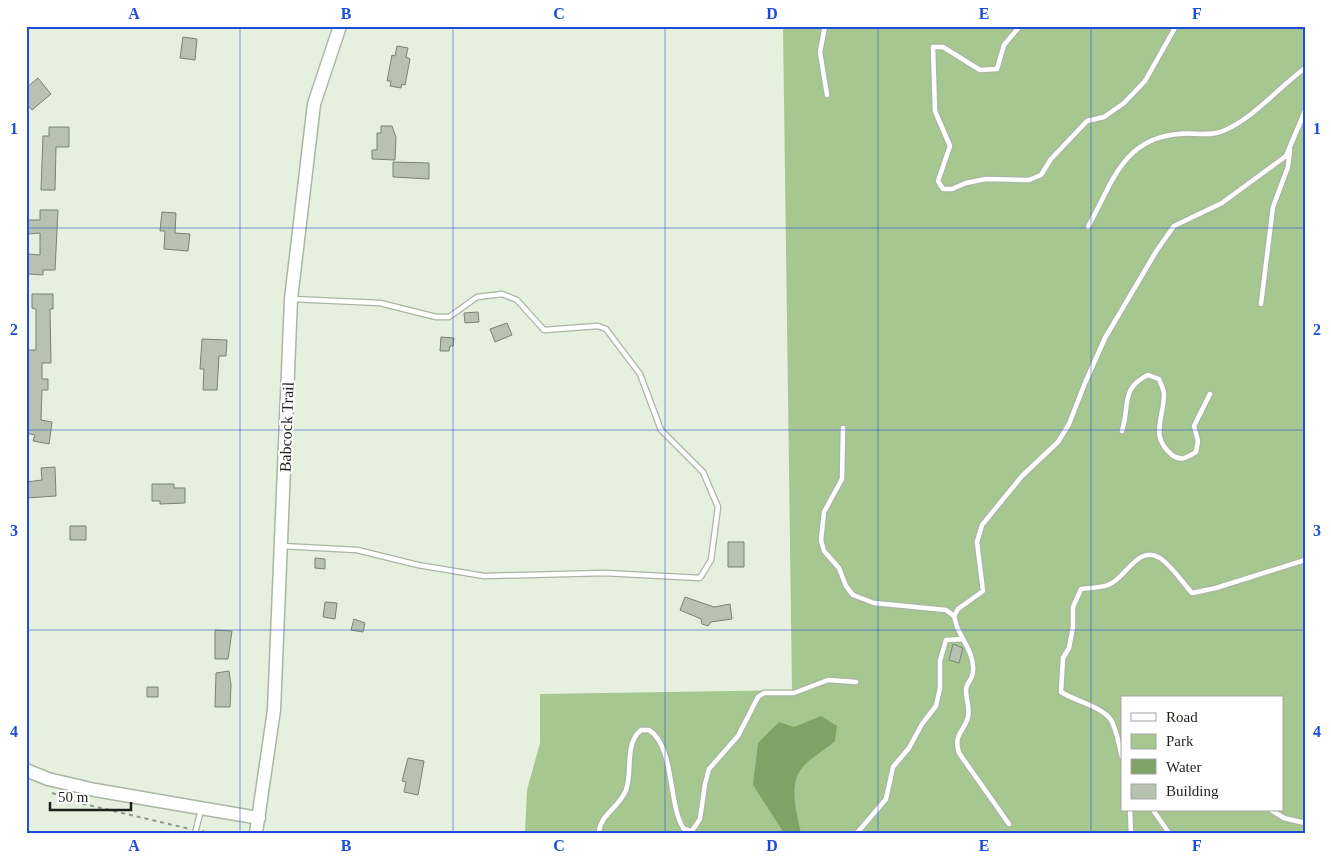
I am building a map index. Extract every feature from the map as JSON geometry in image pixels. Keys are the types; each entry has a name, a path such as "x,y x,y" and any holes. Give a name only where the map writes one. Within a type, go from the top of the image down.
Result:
{"street":[{"name":"Babcock Trail","path":"256,833 274,710 291,299 314,104 340,26"},
{"path":"26,770 48,779 94,790 258,818"}],"lane":[{"path":"824,26 820,52 827,94"},
{"path":"1020,26 1004,45 997,68 980,70 943,47 933,47 935,111 950,146 939,174 938,181 943,188 952,189 986,179 1029,180 1041,175 1051,160 1087,121 1104,117 1124,103 1145,81 1176,26"},
{"path":"1088,227 1120,167 1134,149 1156,138 1178,134 1221,133 1237,124 1305,68"},
{"path":"1009,824 959,753 956,744 957,737 968,719 969,704 966,695 966,685 972,676 973,664 963,638 956,627 954,616 958,609 983,592 977,542 982,525 1022,476 1058,442 1069,424 1084,382 1105,338 1157,250 1174,226 1222,203 1286,156 1305,110"},
{"path":"1261,304 1273,207 1288,166 1291,146"},
{"path":"281,546 356,550 484,576 605,573 700,578 711,560 718,507 703,472 661,430 640,374 606,329 598,326 544,330 517,300 502,294 477,297 449,317 436,317 380,303 291,299"},
{"path":"1122,431 1126,418 1129,392 1137,380 1148,375 1159,380 1164,394 1158,433 1162,447 1176,458 1187,458 1196,452 1198,441 1194,426 1210,394"},
{"path":"843,428 842,479 824,512 821,540 824,551 839,568 846,586 853,595 874,603 946,610 954,616"},
{"path":"1121,753 1112,721 1104,712 1074,700 1061,692 1064,658 1069,648 1073,627 1073,607 1080,589 1109,585 1121,577 1135,560 1148,556 1159,557 1192,593 1209,590 1305,560"},
{"path":"857,833 886,800 893,767 936,706 940,688 940,661 946,640 963,638"},
{"path":"599,833 603,819 624,795 629,778 632,742 641,730 649,730 658,739 671,777 679,820 684,829 692,831 700,819 705,784 710,769 738,736 758,697 764,693 794,692 828,680 856,682"},
{"path":"196,831 202,808"},
{"path":"1130,812 1131,833"},
{"path":"1154,812 1169,833"},
{"path":"1274,812 1284,818 1305,823"}],"path":[{"path":"50,792 84,804 208,833"}],"green space":[{"path":"783,26 1305,26 1305,833 525,833 527,790 540,743 540,694 792,690"}],"water":[{"path":"821,716 837,726 835,741 809,761 798,775 794,791 801,833 784,833 753,785 758,743 779,722 794,727"}],"building":[{"path":"183,37 197,39 195,60 180,58"},
{"path":"397,46 408,48 406,57 410,59 405,85 402,84 401,88 390,86 391,81 387,81 392,55 395,56"},
{"path":"38,78 51,94 32,110 26,103 26,88"},
{"path":"381,126 392,126 396,137 395,160 372,159 372,150 377,150 377,133 381,133"},
{"path":"49,127 69,127 69,147 56,147 55,190 41,190 43,136 49,136"},
{"path":"393,162 429,163 429,179 393,177"},
{"path":"40,210 58,210 55,270 43,270 43,275 28,274 28,254 40,255 40,233 28,234 28,220 40,220"},
{"path":"162,212 176,213 175,233 190,234 188,251 164,249 165,231 160,231"},
{"path":"32,294 53,294 53,309 50,309 51,363 42,363 42,379 48,379 48,390 42,390 41,420 52,422 49,444 33,441 35,435 26,433 28,350 36,350 36,309 32,308"},
{"path":"478,312 479,322 465,323 464,313"},
{"path":"507,323 512,335 495,342 490,329"},
{"path":"441,337 454,338 453,346 450,346 449,351 440,351"},
{"path":"202,339 227,340 226,356 219,356 217,390 203,390 204,369 200,369"},
{"path":"55,467 56,496 26,498 26,482 42,480 41,468"},
{"path":"152,484 174,484 174,488 185,488 185,503 160,504 160,501 152,501"},
{"path":"70,526 86,526 86,540 70,540"},
{"path":"728,542 744,542 744,567 728,567"},
{"path":"315,558 325,559 325,569 315,568"},
{"path":"685,597 714,607 730,604 732,619 711,622 708,626 702,624 701,619 680,610"},
{"path":"325,602 337,603 335,619 323,617"},
{"path":"354,619 365,623 363,632 351,630"},
{"path":"215,630 232,631 228,659 215,659"},
{"path":"953,644 963,648 959,663 949,660"},
{"path":"229,671 231,685 230,707 215,707 216,673"},
{"path":"147,687 158,687 158,697 147,697"},
{"path":"408,758 424,761 418,795 404,792 406,782 402,781"}]}
